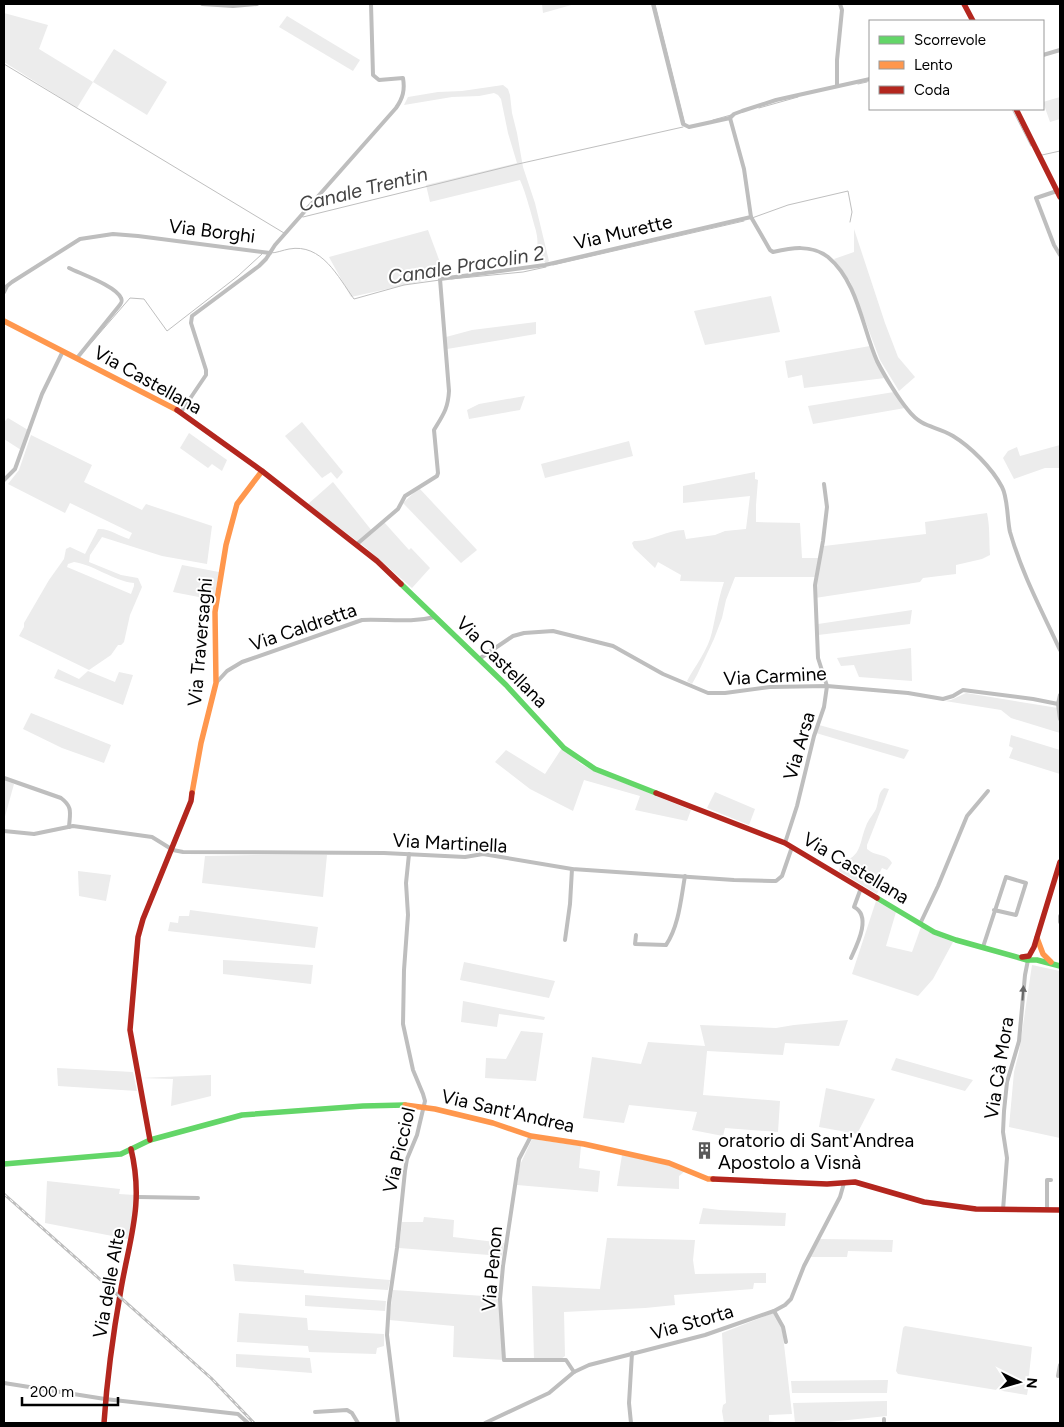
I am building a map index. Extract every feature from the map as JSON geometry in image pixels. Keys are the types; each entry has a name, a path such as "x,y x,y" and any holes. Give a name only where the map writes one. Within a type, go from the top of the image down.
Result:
{"street":[{"path":"202,4 232,6 257,4"},
{"name":"Via Borghi","path":"4,292 12,282 73,243 85,239 121,234 270,253 403,98 405,88 403,78 379,80 373,76 372,4"},
{"path":"653,4 683,124 689,127 730,118 734,114 769,102 869,79"},
{"path":"838,86 837,60 842,10 840,4"},
{"path":"964,4 972,20"},
{"path":"1044,55 1060,50"},
{"path":"1017,110 1060,197"},
{"path":"730,118 744,169 751,217 770,250 773,252 798,247 820,252 829,258 847,280 878,362 908,410 924,425 952,435 977,454 1003,488 1010,531 1024,573 1060,650"},
{"path":"1057,190 1036,198 1060,255"},
{"name":"Via Murette","path":"357,544 398,509 405,496 437,476 438,473 434,430 445,415 449,401 440,279 545,265 751,217"},
{"path":"181,412 206,375 191,323 192,316 258,266 270,253"},
{"path":"69,268 113,289 121,298 119,306 77,358"},
{"name":"Via Castellana","path":"4,321 181,412 357,544 479,659 564,748 587,764 622,780 785,843 943,936 1028,960 1057,965"},
{"path":"4,480 15,469 42,394 63,351"},
{"name":"Via Traversaghi","path":"173,850 193,795 201,743 216,683 215,612 226,545 237,504 262,472"},
{"path":"824,484 827,508 815,585 818,658 828,686"},
{"name":"Via Caldretta","path":"216,683 227,671 242,662 362,620 396,621 436,617"},
{"name":"Via Carmine","path":"479,659 512,636 530,632 553,632 613,646 664,674 708,693 725,694 770,687 828,686 908,693 943,699 963,690 1058,704"},
{"name":"Via Arsa","path":"785,843 797,806 828,686"},
{"path":"1060,695 1058,704 1060,719"},
{"path":"4,778 61,798 68,804 70,812 69,827"},
{"path":"920,924 967,816 988,791"},
{"path":"4,831 34,834 69,827 152,837 173,850 143,919 138,937 131,1040 150,1140"},
{"name":"Via Martinella","path":"173,850 183,852 409,854 465,857 483,854 572,869 734,880 776,880 782,876 792,847"},
{"name":"Via Picciol","path":"398,1423 387,1336 389,1303 407,1158 417,1135 424,1107 423,1094 413,1070 403,1024 408,915 406,883 409,854"},
{"path":"1038,936 1038,943 1042,952 1041,957 1036,960 1032,957 1032,951 1059,871 1060,862"},
{"path":"565,940 572,869"},
{"path":"636,935 635,944 666,945 675,923 685,876"},
{"path":"983,947 994,910 1006,877 1026,883 1016,915 994,910"},
{"path":"851,958 862,928 862,920 858,910 854,907 861,888"},
{"path":"1060,916 1060,922"},
{"path":"1032,951 1038,948 1042,952"},
{"name":"Via Castellana","path":"1015,956 1027,957 1032,951"},
{"name":"Via Castellana","path":"1042,952 1048,960 1057,965"},
{"name":"Via Cà Mora","path":"1003,1210 1006,1171 1003,1132 1004,1111 1008,1082 1019,1041 1024,975 1028,960"},
{"name":"Via Sant'Andrea","path":"4,1164 121,1154 150,1140 242,1115 363,1106 424,1107 493,1123 530,1136 584,1144 669,1164 708,1180 827,1184 855,1182 924,1202 976,1209 1060,1210"},
{"name":"Via Penon","path":"530,1136 519,1159 503,1266 500,1299 504,1360 566,1360 574,1372"},
{"name":"Via delle Alte","path":"104,1423 105,1399 121,1289 137,1212 136,1165 131,1149"},
{"path":"1047,1210 1047,1180 1052,1180"},
{"name":"Via Storta","path":"484,1423 544,1395 574,1372 589,1365 705,1335 774,1311 785,1305 791,1299 804,1266 840,1197 844,1182"},
{"path":"138,1197 198,1198"},
{"path":"774,1311 784,1327 786,1342"},
{"path":"631,1423 629,1403 632,1354"},
{"path":"1052,1375 1059,1376 1060,1365"},
{"path":"4,1383 105,1399 238,1414 248,1423"},
{"path":"316,1412 347,1410 352,1413 358,1423"}],"shaded area":[{"path":"542,4 575,4 543,13"},
{"path":"4,13 48,25 39,49 93,82 77,108 4,62"},
{"path":"287,16 360,60 353,71 279,27"},
{"path":"114,49 167,82 147,115 93,82"},
{"path":"503,85 508,89 510,95 523,167 535,203 549,261 546,264 538,251 536,231 520,180 430,202 426,185 517,163 501,99 498,95 494,93 479,96 452,97 404,105 408,97"},
{"path":"1060,97 1060,119 1050,122 1044,102"},
{"path":"854,229 898,357 915,377 899,391 880,360 850,281 834,259 854,252"},
{"path":"428,230 441,265 442,277 351,297 329,257"},
{"path":"771,296 780,332 705,345 694,311"},
{"path":"536,322 536,334 447,349 446,337 472,330"},
{"path":"870,346 885,378 804,388 802,375 788,378 785,361"},
{"path":"894,392 905,408 813,424 808,406"},
{"path":"525,396 520,410 469,419 467,410 479,404"},
{"path":"8,418 28,430 21,450 4,439 4,422"},
{"path":"302,422 343,472 337,479 331,472 322,478 285,436"},
{"path":"189,433 227,460 222,471 212,464 208,468 180,448"},
{"path":"31,435 92,465 84,482 142,510 146,504 212,526 207,564 162,556 102,537 90,555 89,562 121,575 138,578 142,587 130,615 124,642 118,645 111,655 89,670 19,636 24,623 49,580 64,559 66,549 70,547 85,554 98,529 110,531 129,539 132,533 70,503 65,513 8,484 19,470","holes":["74,562 126,582 134,583 131,594 67,567 68,564"]},
{"path":"629,441 633,456 545,478 541,464"},
{"path":"1060,445 1060,468 1045,468 1014,479 1003,458 1008,451 1017,447 1020,456"},
{"path":"755,472 755,479 758,480 756,522 800,523 802,558 821,558 824,546 926,534 925,522 987,513 990,555 982,559 956,565 956,574 923,578 920,582 815,598 817,577 735,577 714,639 692,684 687,681 710,639 724,582 680,581 681,575 658,562 655,568 634,548 632,543 684,530 686,539 746,529 750,496 683,503 683,486"},
{"path":"333,482 372,531 383,521 409,550 411,548 430,568 412,588 365,547 308,504"},
{"path":"419,488 477,550 461,563 403,503"},
{"path":"182,565 219,572 214,600 173,592"},
{"path":"912,610 910,624 818,635 818,624"},
{"path":"911,648 912,681 859,677 854,665 841,666 837,658"},
{"path":"58,669 79,679 88,671 115,682 119,672 133,675 123,705 54,678"},
{"path":"966,693 1058,708 1060,733 1011,718 1001,710 945,701"},
{"path":"31,713 111,745 104,763 62,748 23,729"},
{"path":"819,725 909,750 904,759 816,733"},
{"path":"1011,735 1060,750 1060,774 1009,758 1013,748 1009,746"},
{"path":"562,748 581,764 594,771 691,810 687,821 635,810 640,796 584,780 573,811 530,789 495,762 506,750 545,774"},
{"path":"4,780 14,784 4,820"},
{"path":"884,788 889,789 867,845 867,849 887,858 892,863 887,870 882,868 877,878 883,880 877,894 839,871 841,862 853,857 859,849 867,824 876,809 879,795"},
{"path":"715,792 755,809 749,825 707,808"},
{"path":"327,855 323,897 202,883 205,856"},
{"path":"78,871 111,875 106,901 79,896"},
{"path":"876,901 896,912 886,946 912,952 921,927 930,933 953,942 933,979 918,996 852,974"},
{"path":"190,910 318,927 315,948 168,931 170,922 178,923 179,916 189,916"},
{"path":"223,960 313,965 311,984 223,974"},
{"path":"464,962 555,981 549,998 460,980"},
{"path":"1032,965 1060,971 1060,1138 1009,1127 1014,1072 1019,1052"},
{"path":"463,1001 545,1017 544,1020 499,1014 497,1027 461,1022"},
{"path":"848,1020 839,1046 785,1043 783,1055 707,1051 703,1095 780,1101 778,1132 725,1128 723,1136 692,1130 697,1112 629,1105 624,1123 583,1118 592,1057 641,1064 648,1042 705,1046 700,1025 776,1028"},
{"path":"521,1031 543,1033 536,1081 485,1078 486,1058 506,1059"},
{"path":"896,1058 973,1080 965,1091 891,1070"},
{"path":"57,1068 133,1072 137,1091 58,1086"},
{"path":"211,1075 211,1096 171,1106 173,1079 140,1078"},
{"path":"826,1088 875,1099 857,1134 819,1127"},
{"path":"532,1139 581,1146 579,1168 600,1171 598,1192 517,1185 520,1165"},
{"path":"622,1155 668,1165 685,1171 679,1176 679,1189 617,1186"},
{"path":"47,1181 120,1189 119,1194 135,1195 135,1206 128,1239 45,1223"},
{"path":"703,1208 786,1213 785,1226 699,1224"},
{"path":"424,1217 454,1220 453,1237 504,1243 502,1256 399,1248 402,1222 423,1222"},
{"path":"607,1238 695,1240 693,1260 695,1274 766,1273 766,1283 754,1283 753,1289 674,1295 675,1305 564,1312 565,1356 561,1359 534,1360 532,1286 600,1289"},
{"path":"820,1239 893,1240 892,1252 848,1251 847,1257 810,1257"},
{"path":"233,1264 304,1270 304,1273 390,1280 388,1290 235,1281"},
{"path":"393,1290 499,1297 504,1360 453,1357 454,1326 389,1320"},
{"path":"305,1295 386,1301 385,1311 305,1306"},
{"path":"239,1313 307,1318 308,1330 384,1334 384,1346 377,1348 376,1354 309,1352 308,1346 237,1342"},
{"path":"773,1313 782,1327 792,1414 769,1415 769,1421 775,1423 724,1423 722,1411 723,1405 726,1403 722,1333"},
{"path":"905,1326 1032,1347 1029,1375 1025,1388 1028,1389 1027,1395 898,1374 896,1371 903,1328"},
{"path":"236,1354 310,1358 312,1373 236,1367"},
{"path":"888,1380 887,1393 792,1393 791,1381"},
{"path":"887,1401 887,1416 819,1423 795,1423 793,1403"}],"waterway":[{"path":"655,4 685,124"},
{"name":"Canale Trentin","path":"4,64 284,233"},
{"path":"858,84 867,82"},
{"path":"759,108 798,97"},
{"path":"1013,110 1031,146"},
{"path":"713,120 731,115"},
{"name":"Canale Trentin","path":"301,216 683,127"},
{"path":"1042,155 1060,151"},
{"name":"Canale Pracolin 2","path":"752,218 788,205 848,191 852,212 850,222"},
{"name":"Canale Pracolin 2","path":"553,265 744,221"},
{"name":"Canale Pracolin 2","path":"270,253 289,249 311,251 328,264 354,299 404,285 440,280"},
{"name":"Canale Pracolin 2","path":"92,342 130,298 144,299 167,331 238,276 262,254"},
{"name":"Canale Pracolin 2","path":"451,279 523,272 546,267"}],"railway":[{"path":"4,1194 211,1378 254,1423"}],"traffic: fast":[{"path":"401,584 506,685 564,748 595,769 656,793"},
{"path":"877,898 934,932 1027,960 1037,960 1060,966"},
{"path":"4,1164 121,1154 150,1140 242,1115 363,1106 405,1105"}],"traffic: slow":[{"path":"4,321 177,410"},
{"path":"192,793 201,743 216,683 215,612 226,545 237,504 262,471"},
{"path":"1037,938 1043,954 1051,962"},
{"path":"405,1105 435,1109 493,1123 531,1136 584,1144 669,1163 708,1179 713,1179"}],"traffic: jam":[{"path":"964,4 972,20"},
{"path":"1016,110 1060,197"},
{"path":"177,410 262,471 377,561 401,584"},
{"path":"150,1140 130,1030 138,937 143,919 191,801 192,793"},
{"path":"656,793 785,843 877,898"},
{"path":"1022,957 1029,956 1034,947 1060,862"},
{"path":"104,1423 113,1339 132,1236 136,1203 135,1168 131,1149"},
{"path":"713,1179 827,1184 855,1182 924,1202 976,1209 1060,1210"}],"place":[{"name":"oratorio di Sant'Andrea Apostolo a Visnà","path":"704,1151"}]}
